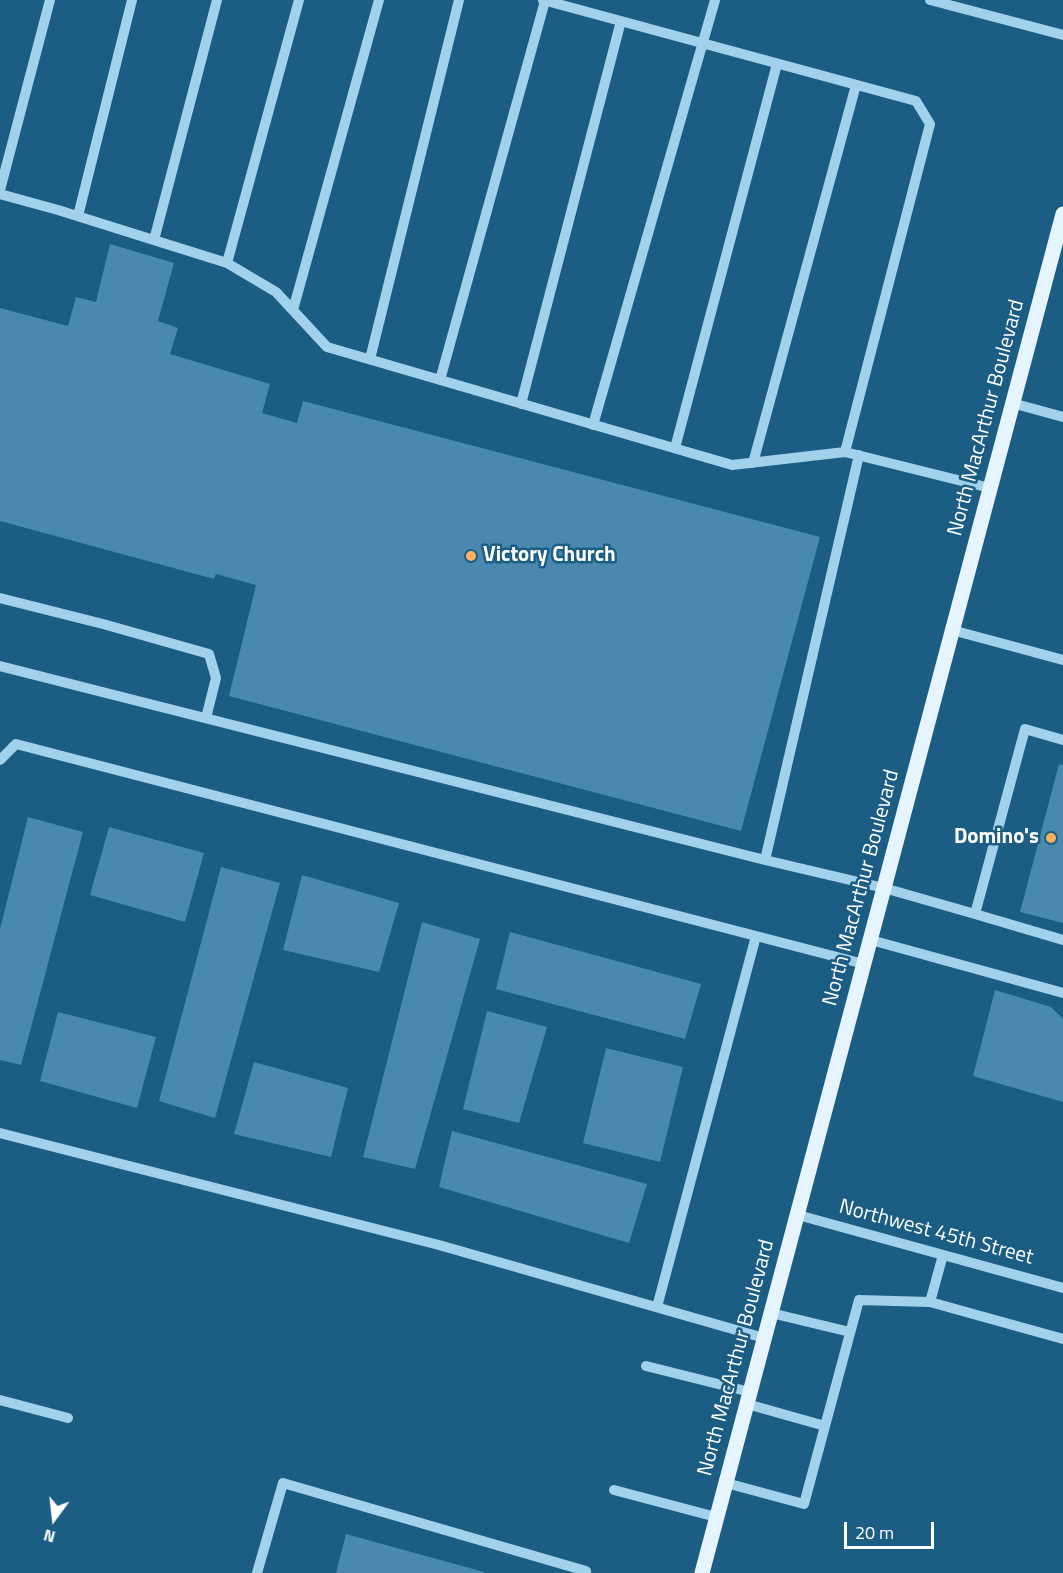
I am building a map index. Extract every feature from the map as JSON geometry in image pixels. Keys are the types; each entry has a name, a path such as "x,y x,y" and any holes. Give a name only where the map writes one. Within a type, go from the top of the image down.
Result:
{"main road":[{"name":"North MacArthur Boulevard","path":"702,1573 1063,214"}],"street":[{"path":"51,0 0,192 226,263 276,292 327,347 732,465 845,452 990,488"},
{"path":"78,216 132,0"},
{"path":"154,240 217,0"},
{"path":"226,263 299,0"},
{"path":"293,310 379,0"},
{"path":"370,359 459,0"},
{"path":"440,380 544,0 916,101 930,124 845,452"},
{"path":"593,425 715,0"},
{"path":"930,0 1063,35"},
{"path":"521,404 621,21"},
{"path":"675,448 777,64"},
{"path":"753,463 856,85"},
{"path":"1012,403 1063,417"},
{"path":"765,860 859,455"},
{"path":"0,598 209,654 216,678 206,718"},
{"path":"952,630 1063,660"},
{"path":"0,666 765,860 884,888 1063,940"},
{"path":"975,914 1025,729 1063,740"},
{"path":"0,760 16,744 864,964"},
{"path":"657,1307 756,936"},
{"path":"870,940 1063,993"},
{"path":"0,1132 439,1245 764,1338"},
{"name":"Northwest 45th Street","path":"798,1215 1063,1288"},
{"path":"930,1302 943,1255"},
{"path":"726,1483 804,1504 859,1300 930,1302 1063,1339"},
{"path":"771,1314 850,1332"},
{"path":"646,1366 748,1398 825,1426"},
{"path":"0,1400 68,1418"},
{"path":"257,1573 283,1483 588,1572"},
{"path":"614,1490 716,1517"}],"building":[{"name":"Victory Church","path":"110,244 174,263 158,321 178,328 170,354 270,384 262,413 297,423 303,401 820,537 741,831 229,696 256,585 216,574 214,579 0,521 0,308 68,326 76,297 96,302"},
{"name":"Domino's","path":"1059,764 1063,765 1063,923 1020,912"},
{"path":"28,817 83,832 21,1065 0,1060 0,929"},
{"path":"109,827 204,853 185,922 90,895"},
{"path":"221,867 280,883 215,1118 159,1101"},
{"path":"302,875 399,903 379,972 283,950"},
{"path":"422,922 480,939 415,1169 363,1157"},
{"path":"510,932 701,984 685,1039 496,989"},
{"path":"995,990 1051,1007 1063,1019 1063,1102 973,1076"},
{"path":"487,1011 547,1027 519,1123 463,1109"},
{"path":"58,1012 156,1037 137,1108 40,1081"},
{"path":"606,1048 683,1067 660,1162 583,1143"},
{"path":"254,1062 348,1088 331,1157 234,1134"},
{"path":"452,1131 647,1184 629,1243 439,1187"},
{"path":"346,1534 484,1572 484,1573 336,1573"}],"place":[{"name":"Victory Church","path":"471,556"},
{"name":"Domino's","path":"1051,838"}]}
